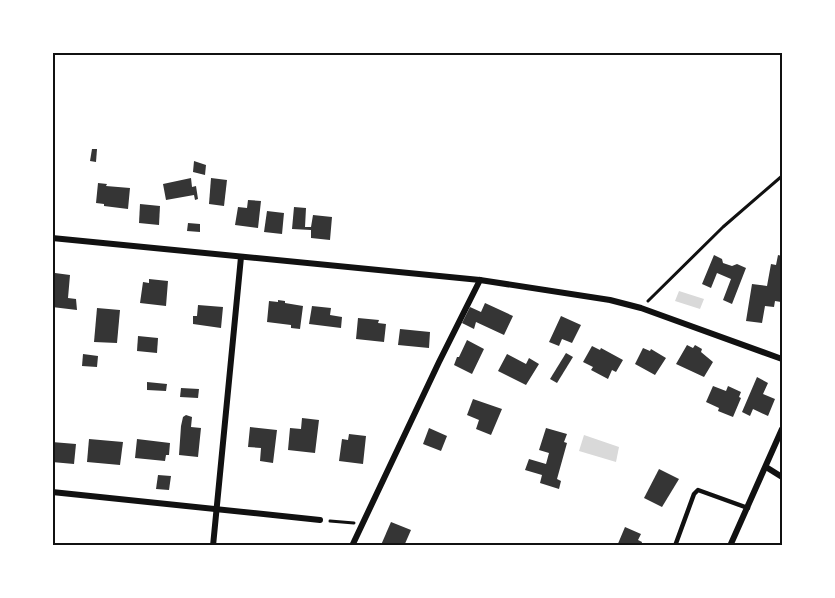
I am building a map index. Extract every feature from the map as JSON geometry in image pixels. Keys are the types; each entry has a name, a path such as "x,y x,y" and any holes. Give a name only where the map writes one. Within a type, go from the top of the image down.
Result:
{"street":[{"path":"52,238 480,280 610,300 641,308 783,359"},
{"path":"213,546 241,257"},
{"path":"352,546 480,280"},
{"path":"730,546 783,429"},
{"path":"766,467 783,477"},
{"path":"52,492 320,519"}],"lane":[{"path":"675,546 694,494 698,490 748,508"}],"path":[{"path":"641,308 723,227 783,176"},
{"path":"320,519 362,524"}],"shaded area":[{"path":"679,291 704,299 700,309 675,301"},
{"path":"584,435 619,447 616,462 579,451"}],"building":[{"path":"92,149 97,149 96,162 90,161"},
{"path":"194,161 206,165 205,175 193,172"},
{"path":"191,178 192,187 196,186 198,199 195,200 194,195 166,200 163,184"},
{"path":"211,178 227,180 224,206 209,204"},
{"path":"98,183 130,188 128,209 96,203"},
{"path":"248,200 261,201 258,228 235,225 238,207 247,208"},
{"path":"140,204 160,206 159,225 139,223"},
{"path":"294,207 306,208 305,227 311,227 313,215 332,217 330,240 311,238 311,230 292,229"},
{"path":"267,211 284,213 282,234 264,232"},
{"path":"188,223 200,224 200,232 187,231"},
{"path":"714,255 722,259 723,263 732,266 737,264 746,268 732,304 723,300 731,279 717,273 711,288 702,284"},
{"path":"778,255 782,256 781,302 775,301 774,307 765,306 762,323 746,321 752,284 767,286 771,264 776,265"},
{"path":"55,273 70,275 68,298 76,299 77,310 52,307"},
{"path":"149,279 168,281 166,306 140,303 143,282 149,283"},
{"path":"278,300 303,306 300,329 291,328 291,325 267,322 269,301 278,302"},
{"path":"485,303 513,316 504,335 476,322 474,329 462,323 470,307 481,312"},
{"path":"198,305 223,307 221,328 193,324 193,316 197,316"},
{"path":"312,306 331,308 330,315 342,317 341,328 309,324"},
{"path":"97,308 120,310 117,343 94,342"},
{"path":"561,316 581,325 572,343 562,339 559,346 549,342"},
{"path":"358,318 379,320 378,323 386,324 384,342 356,339"},
{"path":"400,329 430,332 429,348 398,345"},
{"path":"138,336 158,338 157,353 137,351"},
{"path":"467,340 484,349 472,374 454,365"},
{"path":"687,345 693,348 695,345 702,349 701,352 713,362 704,377 676,364"},
{"path":"592,346 600,350 601,348 623,360 616,372 612,370 608,379 591,370 593,367 583,362"},
{"path":"643,348 650,351 651,349 666,358 655,375 635,364"},
{"path":"566,353 573,357 557,383 550,379"},
{"path":"83,354 98,356 97,367 82,366"},
{"path":"507,354 526,364 529,358 539,364 526,385 498,371"},
{"path":"757,377 768,383 763,394 775,399 768,416 753,409 750,416 742,412"},
{"path":"147,382 167,384 166,391 147,390"},
{"path":"713,386 726,391 728,386 741,392 739,397 741,398 733,417 718,411 719,408 706,402"},
{"path":"181,388 199,389 198,398 180,397"},
{"path":"473,399 502,409 491,435 476,429 479,420 467,415"},
{"path":"186,415 192,417 191,427 201,428 198,457 179,455 181,426 183,417"},
{"path":"302,418 319,420 315,453 288,450 290,428 301,429"},
{"path":"250,427 277,430 273,463 260,461 261,448 248,447"},
{"path":"429,428 447,436 441,451 423,444"},
{"path":"546,428 567,434 564,442 567,443 557,479 561,481 559,489 540,483 542,475 525,470 529,459 546,464 549,453 539,450"},
{"path":"349,434 366,436 363,464 339,461 342,439 348,440"},
{"path":"89,439 123,442 120,465 87,462"},
{"path":"137,439 170,443 169,455 166,455 165,461 135,458"},
{"path":"52,442 76,444 74,464 52,462"},
{"path":"659,469 679,479 662,507 644,498"},
{"path":"158,475 171,476 169,490 156,489"},
{"path":"391,522 411,530 404,546 381,545"},
{"path":"625,527 641,534 638,540 642,542 641,546 617,546"}]}
